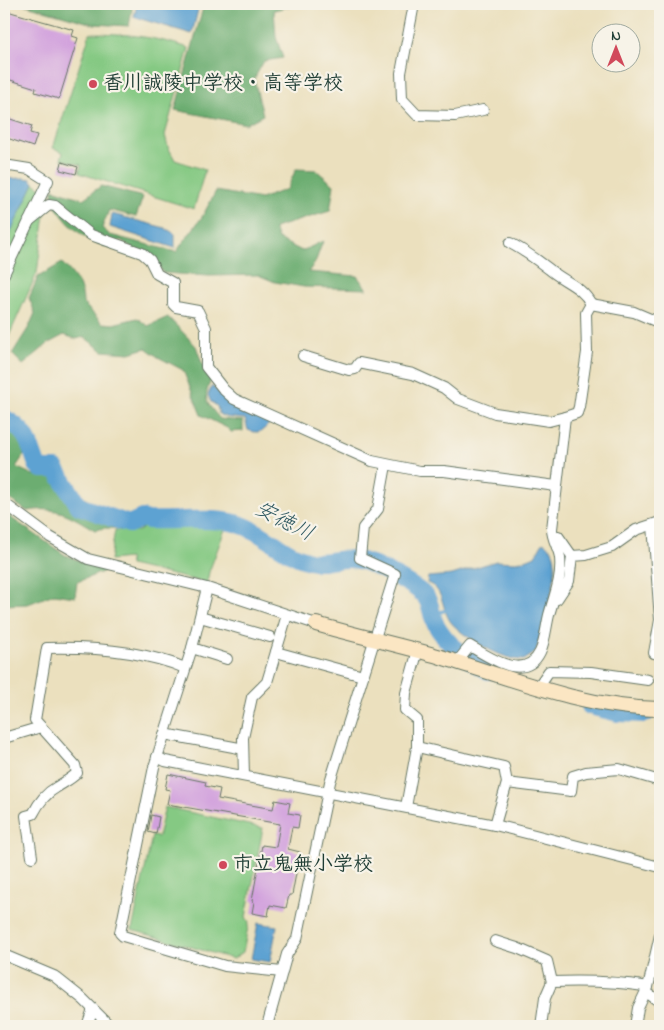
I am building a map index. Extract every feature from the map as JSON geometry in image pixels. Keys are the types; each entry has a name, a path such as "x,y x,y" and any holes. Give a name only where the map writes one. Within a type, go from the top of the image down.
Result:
{"street":[{"path":"414,4 401,72 402,98 417,115 454,116 483,110"},
{"path":"4,165 29,169 48,181 4,274"},
{"path":"29,221 49,205 55,206 91,235 142,253 150,260 157,274 173,283 173,304 176,307 198,311 206,328 206,367 224,390 234,398 337,447 386,465 420,471 444,472 556,486"},
{"path":"510,243 536,257 550,270 576,286 588,297 592,304 634,312 660,323"},
{"path":"303,356 349,370 355,369 359,363 413,374 444,388 458,399 495,413 549,420 577,413 580,406 587,352 586,313 592,304"},
{"path":"457,662 470,646 497,661 513,667 532,663 540,652 560,576 560,558 552,536 552,529 565,417"},
{"path":"267,1026 287,954 297,939 328,793 395,574 360,558 360,542 363,528 378,509 386,465"},
{"path":"4,503 50,537 88,559 207,588 316,624 376,641 418,650 538,687 608,705 660,709"},
{"path":"572,556 586,555 612,547 636,530 657,524 660,620 654,653 660,654"},
{"path":"552,529 572,556 569,581 560,597 554,602"},
{"path":"207,588 192,648 157,757 120,933 123,936 225,966 282,972"},
{"path":"244,776 243,738 252,697 267,682 287,615"},
{"path":"200,618 270,637"},
{"path":"32,857 26,816 33,814 44,798 55,787 71,780 77,773 75,765 35,720 47,648 105,650 170,662 185,668"},
{"path":"192,648 227,659"},
{"path":"406,807 417,746 417,720 405,710 406,693 418,650"},
{"path":"276,652 363,676"},
{"path":"538,687 550,670 591,672 648,680"},
{"path":"4,738 41,727"},
{"path":"164,734 239,748"},
{"path":"417,746 504,767 507,783 495,824"},
{"path":"157,757 328,793 495,824 660,867"},
{"path":"507,783 571,792 573,776 586,772 619,769 660,781"},
{"path":"635,1026 638,1008 647,990 660,935"},
{"path":"494,941 518,948 547,961 552,982 546,998 541,1026"},
{"path":"4,955 54,976 94,1009 110,1026"},
{"path":"552,982 626,983 647,990 660,1002"},
{"path":"87,1026 94,1009"}],"green space":[{"path":"23,4 133,4 129,26 93,24"},
{"path":"204,4 300,4 274,10 276,37 283,58 264,61 254,79 263,115 246,124 175,110"},
{"path":"90,33 140,36 189,48 165,135 168,147 175,160 205,170 194,209 79,173 81,165 61,159 63,152 53,148"},
{"path":"296,169 316,170 334,185 330,211 274,228 278,239 302,251 323,241 315,263 308,272 357,276 367,289 304,287 275,282 258,275 209,276 163,273 156,262 120,240 112,249 84,236 70,225 52,201 53,189 83,199 101,186 143,197 136,217 109,210 102,228 110,235 176,252 202,217 216,191 261,199 287,189"},
{"path":"34,183 48,193 37,273 4,347 4,244"},
{"path":"62,263 77,281 83,297 83,303 102,323 113,324 137,318 148,326 168,317 196,346 204,369 211,380 206,397 209,405 220,419 243,421 243,431 231,432 227,428 201,415 183,370 158,357 146,348 130,353 103,351 84,337 76,339 64,335 49,343 23,365 12,354 29,327 35,313 29,298 38,277"},
{"path":"4,404 22,432 24,455 16,467 33,475 61,470 72,487 80,495 103,508 144,523 141,529 105,528 95,530 63,513 47,510 27,511 6,497 4,489"},
{"path":"4,513 65,555 105,571 77,582 75,597 54,594 28,604 4,605"},
{"path":"149,523 227,524 209,572 207,583 130,565 129,558 110,560 115,530 139,531"},
{"path":"165,807 263,828 246,917 249,922 243,952 233,959 132,930 152,836 158,837"}],"water":[{"path":"137,4 175,4 198,10 192,34 134,17"},
{"path":"4,179 31,179 34,183 4,246"},
{"path":"112,214 165,228 175,234 175,248 110,227"},
{"path":"212,386 234,406 265,421 268,418 269,424 262,430 255,432 248,430 245,419 226,417 219,414 217,406 211,402 208,395"},
{"path":"543,542 552,550 555,559 553,585 536,652 524,660 506,657 473,641 464,634 450,621 437,590 427,583 428,577 452,575 496,561 516,562 528,559 535,556"},
{"path":"258,923 277,926 270,962 251,959"}],"building":[{"path":"7,11 74,30 72,36 78,38 59,99 35,92 36,88 4,78 4,21"},
{"path":"4,117 32,126 30,133 37,135 33,147 4,137"},
{"path":"62,162 78,167 76,174 60,170"},
{"path":"168,774 206,782 205,786 220,789 218,799 273,809 275,800 290,803 288,813 300,815 298,828 292,827 288,849 300,852 292,895 289,895 286,908 270,905 268,916 252,913 254,902 252,901 262,845 276,847 280,824 167,804 170,790 165,789"},
{"path":"151,815 159,817 156,834 148,832"}],"waterway":[{"name":"安徳川","path":"4,418 18,427 26,437 37,465 41,469 56,469 79,506 129,524 142,518 148,520 226,521 245,526 299,558 309,561 322,562 352,559 373,565 422,593 429,603 435,623 445,638 465,656 488,671"},
{"path":"433,615 446,610"},
{"name":"安徳川","path":"590,706 618,713 645,714"}],"place":[{"name":"香川誠陵中学校・高等学校","path":"93,84"},
{"name":"市立鬼無小学校","path":"223,865"}]}
